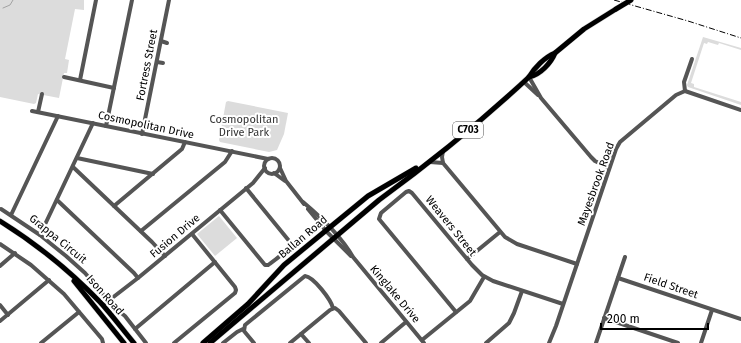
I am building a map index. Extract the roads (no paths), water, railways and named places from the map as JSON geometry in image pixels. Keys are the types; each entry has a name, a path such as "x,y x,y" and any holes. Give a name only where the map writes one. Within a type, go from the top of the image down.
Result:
{"main road":[{"name":"Ballan Road","path":"210,343 335,236 429,162 490,112 529,77 535,76 552,60 555,53 584,29 631,0"},
{"name":"Ballan Road","path":"203,343 248,304 284,265 368,196 429,162"},
{"name":"Ison Road","path":"0,221 42,249 75,277 103,305 134,343"},
{"name":"Ison Road","path":"59,263 81,288 124,343"},
{"path":"100,314 100,309 103,305"}],"street":[{"path":"80,80 96,0"},
{"path":"106,126 132,0"},
{"name":"Fortress Street","path":"142,134 169,0"},
{"path":"161,42 167,43"},
{"path":"692,59 684,82 685,91 741,110"},
{"path":"157,62 163,63"},
{"path":"64,77 114,88"},
{"path":"529,77 541,98"},
{"path":"524,82 541,98 592,157 596,161 610,168"},
{"path":"151,91 157,92"},
{"name":"Mayesbrook Road","path":"549,343 616,149 623,138 676,95 685,91"},
{"path":"38,112 42,94"},
{"name":"Cosmopolitan Drive","path":"32,111 268,160"},
{"path":"11,215 58,116"},
{"path":"40,235 94,123"},
{"path":"114,206 182,149 184,142"},
{"path":"444,149 442,157 443,163 500,232 517,244 577,264"},
{"path":"141,231 225,162 232,152"},
{"path":"77,158 153,174"},
{"name":"Cosmopolitan Drive","path":"256,158 265,166"},
{"path":"286,181 274,173 269,173 265,166 268,160 272,158 277,160 286,181 318,223 335,236"},
{"path":"429,162 436,161 443,163"},
{"name":"Fusion Drive","path":"258,178 265,166"},
{"path":"73,167 141,231 165,256"},
{"path":"274,173 280,168"},
{"name":"Fusion Drive","path":"103,305 192,234 258,178 269,173"},
{"path":"220,210 264,263 267,265 270,264 289,246 290,242 246,188"},
{"name":"Weavers Street","path":"456,312 379,219 379,215 404,194 411,192 484,277 563,304"},
{"path":"57,200 138,278"},
{"path":"303,202 318,215 328,230"},
{"name":"Grappa Circuit","path":"1,209 40,235 85,273 146,343"},
{"path":"467,259 500,232"},
{"path":"174,343 236,292 235,286 192,234"},
{"name":"Kinglake Drive","path":"335,236 347,247 353,257 423,342"},
{"path":"0,244 15,253 64,294 102,339 103,343"},
{"path":"0,266 15,253"},
{"path":"596,343 625,257"},
{"path":"134,329 215,262"},
{"path":"223,343 243,329 247,323 305,276 308,276 313,279 331,301 333,308 339,311 366,343"},
{"path":"423,342 470,301 484,277"},
{"name":"Field Street","path":"618,278 741,319"},
{"path":"0,321 49,280"},
{"path":"486,343 509,323 522,291"},
{"path":"0,305 8,315"},
{"path":"290,343 333,308"},
{"path":"701,343 712,310"},
{"path":"41,343 79,312"},
{"path":"604,318 678,343"},
{"path":"380,343 406,322"},
{"path":"243,329 254,343"},
{"path":"302,334 309,343"}],"waterway":[{"path":"3,8 10,5 13,0"}],"railway":[{"path":"614,0 741,38"}],"park label":[{"name":"Cosmopolitan Drive Park","path":"244,125"}]}
